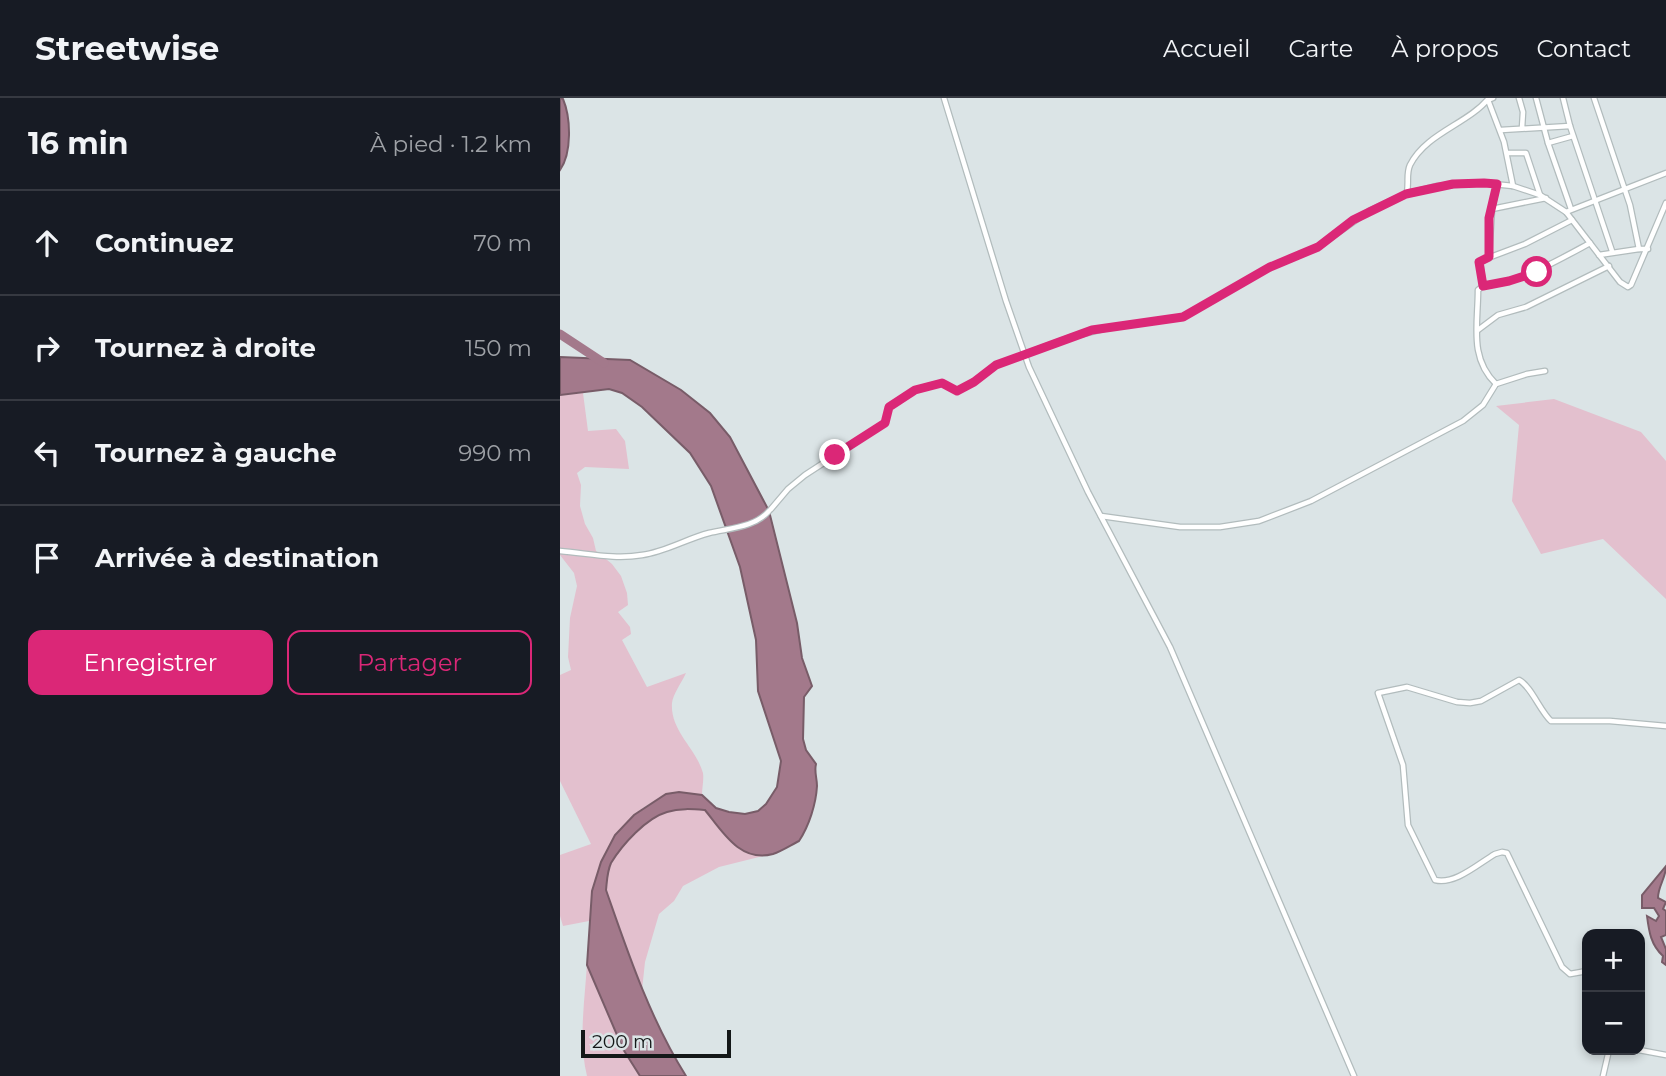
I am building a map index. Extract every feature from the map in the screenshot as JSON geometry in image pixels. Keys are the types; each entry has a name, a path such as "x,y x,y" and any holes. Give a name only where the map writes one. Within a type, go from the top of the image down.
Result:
{"street":[{"path":"944,98 1024,356 1055,426 1170,647 1354,1076"},
{"path":"1519,98 1523,112 1522,128"},
{"path":"1536,98 1572,220 1623,285 1630,286 1666,203"},
{"path":"1563,98 1612,251"},
{"path":"1594,98 1625,190 1639,249"},
{"path":"1406,194 1408,169 1427,145 1490,99 1501,130 1513,186"},
{"path":"1501,130 1570,126"},
{"path":"1549,143 1573,136"},
{"path":"1507,153 1527,153 1539,195"},
{"path":"1568,211 1666,173"},
{"path":"560,551 607,557 643,555 711,532 728,531 759,519 805,475 885,423 889,407 905,395 935,383 942,383 957,391 996,365 1092,330 1183,317 1270,267 1318,247 1353,220 1406,194 1453,184 1497,184 1513,186 1539,195 1568,211"},
{"path":"1489,257 1492,209 1497,184"},
{"path":"1492,209 1546,198"},
{"path":"1483,286 1479,262 1525,244 1572,220"},
{"path":"1496,384 1480,362 1476,347 1478,290 1483,286 1537,272 1590,243"},
{"path":"1599,255 1612,251 1648,248"},
{"path":"1477,330 1498,314 1526,307 1609,266"},
{"path":"1101,516 1173,526 1220,527 1259,521 1311,501 1462,421 1483,405 1496,384 1545,371"},
{"path":"1582,972 1570,974 1562,967 1507,853 1495,854 1453,878 1435,880 1408,825 1403,765 1378,693 1407,687 1457,702 1470,703 1481,701 1519,680 1526,684 1538,706 1551,721 1610,721 1666,726"},
{"path":"1645,1051 1666,1055"},
{"path":"1603,1076 1608,1055"}],"shaded area":[{"path":"560,98 566,107 569,135 567,154 560,170"},
{"path":"560,357 630,360 681,390 710,413 730,437 769,511 797,623 802,658 812,686 804,697 803,739 806,750 816,764 817,786 811,815 799,841 773,854 751,854 741,850 725,836 705,810 677,810 659,815 643,826 621,848 610,866 606,890 623,938 661,1032 686,1076 640,1076 623,1049 587,965 592,891 601,862 615,835 634,815 666,794 679,792 702,795 716,808 729,812 745,814 758,811 777,787 781,761 758,691 756,640 740,567 711,486 690,453 642,407 622,393 609,389 560,395"},
{"path":"583,393 588,431 616,429 625,441 629,469 585,467 577,473 581,485 580,506 585,524 593,538 596,551 612,564 621,576 628,605 618,612 630,627 631,634 622,640 647,687 686,673 673,699 672,713 679,731 700,764 703,778 702,795 683,792 672,794 650,803 627,822 609,846 597,874 589,921 563,926 560,916 560,855 591,844 560,781 560,675 571,670 568,657 570,618 577,586 574,573 560,555 560,395"},
{"path":"1554,399 1641,432 1666,461 1666,599 1603,539 1541,554 1512,501 1519,425 1496,406"},
{"path":"685,808 705,810 726,836 739,846 771,854 719,867 683,886 674,901 659,914 645,962 642,990 606,890 609,869 621,848 641,828 664,813"},
{"path":"1666,866 1658,898 1666,902 1663,909 1666,911 1666,935 1661,937 1666,949 1666,965 1651,938 1647,916 1656,921 1659,916 1654,908 1642,908 1642,895"},
{"path":"587,963 623,1048 640,1076 587,1076 583,1034"}],"waterway":[{"path":"560,334 604,363"}],"route":[{"path":"835,455 885,423 889,407 915,390 942,383 957,391 996,365 1092,330 1183,317 1270,267 1327,242 1368,211 1414,191 1469,183 1497,184 1489,218 1489,257 1479,262 1483,286 1537,272"}]}
